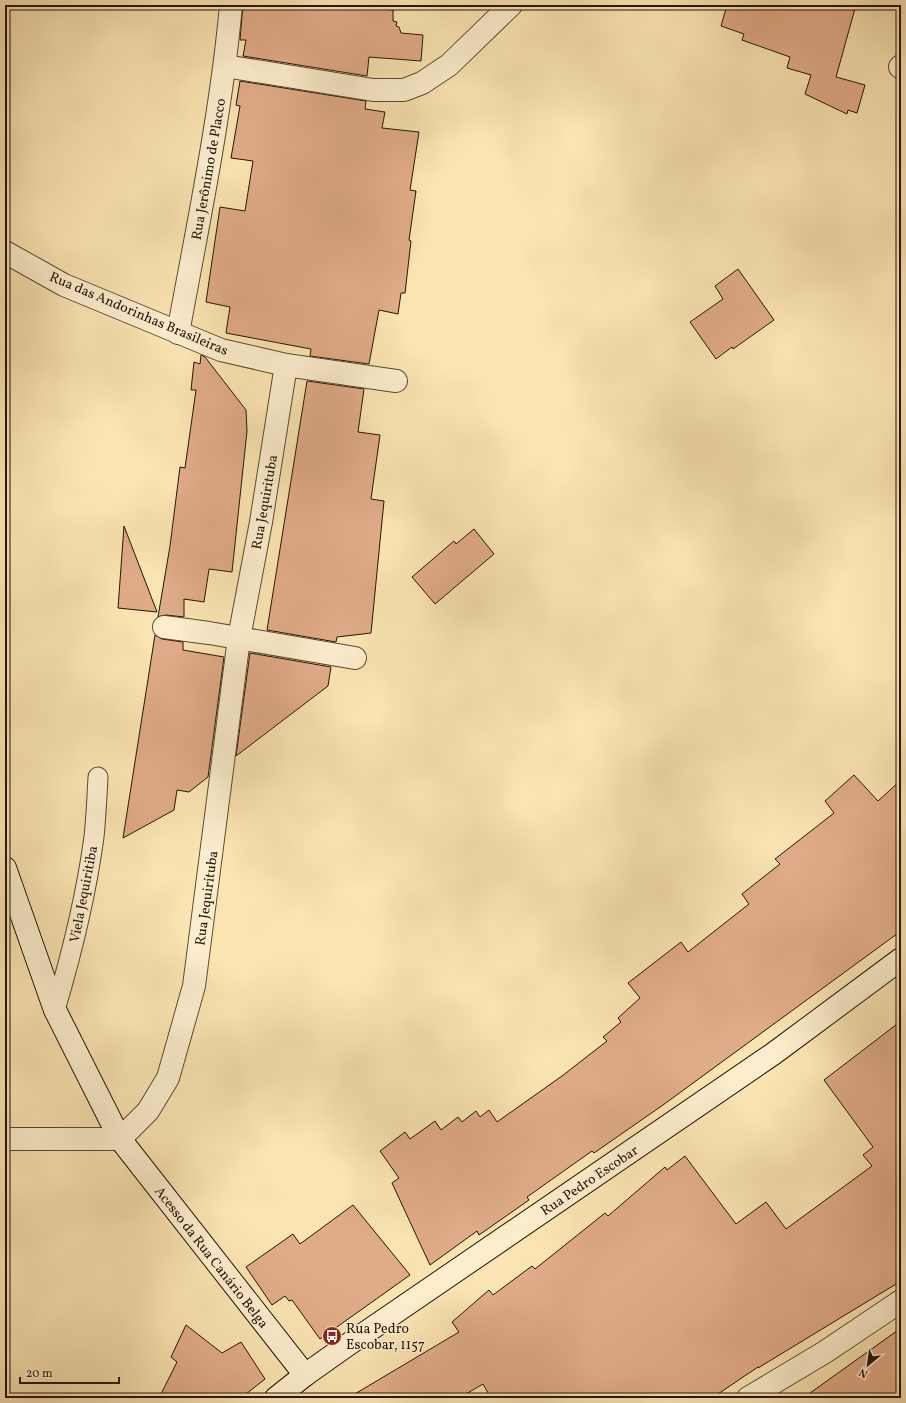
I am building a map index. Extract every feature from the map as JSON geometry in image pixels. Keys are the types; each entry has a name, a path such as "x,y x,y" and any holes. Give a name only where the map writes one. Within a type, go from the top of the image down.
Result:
{"street":[{"name":"Rua Jerônimo de Placco","path":"178,333 208,174 225,66 231,5"},
{"path":"225,66 373,90 404,90 422,83 449,65 511,5"},
{"name":"Rua das Andorinhas Brasileiras","path":"5,252 64,285 220,350 286,366 396,381"},
{"name":"Rua Jequirituba","path":"120,1139 148,1111 168,1078 194,986 240,638 286,366"},
{"path":"164,627 240,638 355,658"},
{"name":"Acesso da Rua Canário Belga","path":"5,868 55,1010 120,1139 305,1375"},
{"name":"Rua Pedro Escobar","path":"276,1398 305,1375 773,1054 901,959"},
{"path":"5,1139 120,1139"},
{"path":"748,1398 825,1352 901,1301"}],"lane":[{"name":"Viela Jequiritiba","path":"55,1010 72,952 81,914 94,836 98,777"}],"building":[{"path":"243,5 372,5 372,8 393,10 393,21 397,22 396,26 399,27 401,33 423,35 421,61 369,57 367,76 243,56 246,40 240,40"},
{"path":"727,5 856,5 836,77 865,85 857,113 848,110 847,114 805,94 811,75 787,68 790,57 742,40 744,34 721,26"},
{"path":"240,81 366,101 365,109 385,112 382,128 419,132 410,190 416,191 409,240 411,241 405,293 401,293 398,314 379,310 369,364 310,356 311,349 226,333 230,307 206,302 220,207 245,211 253,161 231,158 240,106 236,105"},
{"path":"738,269 774,320 716,359 690,322 723,299 715,286"},
{"path":"201,355 205,357 246,410 247,431 232,572 209,569 204,602 184,599 184,617 166,615 158,617 170,546 180,467 185,468 196,390 191,390 194,362 200,364"},
{"path":"307,381 364,389 358,432 380,435 371,499 384,501 371,633 337,637 336,642 267,630"},
{"path":"124,526 157,612 118,608"},
{"path":"474,529 494,554 435,604 412,577 454,541 456,544"},
{"path":"155,635 162,639 183,642 183,650 224,657 208,777 189,792 177,790 174,810 123,838"},
{"path":"250,653 331,667 328,686 236,756"},
{"path":"854,775 878,801 901,780 901,931 663,1105 594,1153 592,1151 527,1197 529,1200 479,1235 477,1231 430,1265 392,1183 399,1178 380,1151 405,1132 410,1139 435,1121 441,1130 458,1117 462,1122 476,1111 480,1117 489,1110 497,1122 562,1076 607,1041 603,1037 621,1022 618,1018 640,998 628,983 681,942 688,952 749,904 742,894 780,864 775,859 834,813 825,801"},
{"path":"901,1021 901,1281 758,1367 712,1398 491,1398 483,1384 459,1398 348,1398 459,1332 452,1322 489,1290 493,1295 532,1266 535,1269 605,1213 608,1216 665,1167 667,1170 685,1156 736,1224 766,1202 786,1229 872,1166 863,1155 873,1147 824,1080"},
{"path":"353,1205 410,1275 320,1339 292,1300 289,1301 285,1296 272,1305 246,1267 293,1234 300,1244"},
{"path":"186,1325 222,1353 241,1342 265,1379 241,1398 159,1398 177,1362 171,1357"},
{"path":"901,1328 901,1398 803,1398"}],"place":[{"name":"Rua Pedro Escobar, 1157","path":"332,1336"}]}
